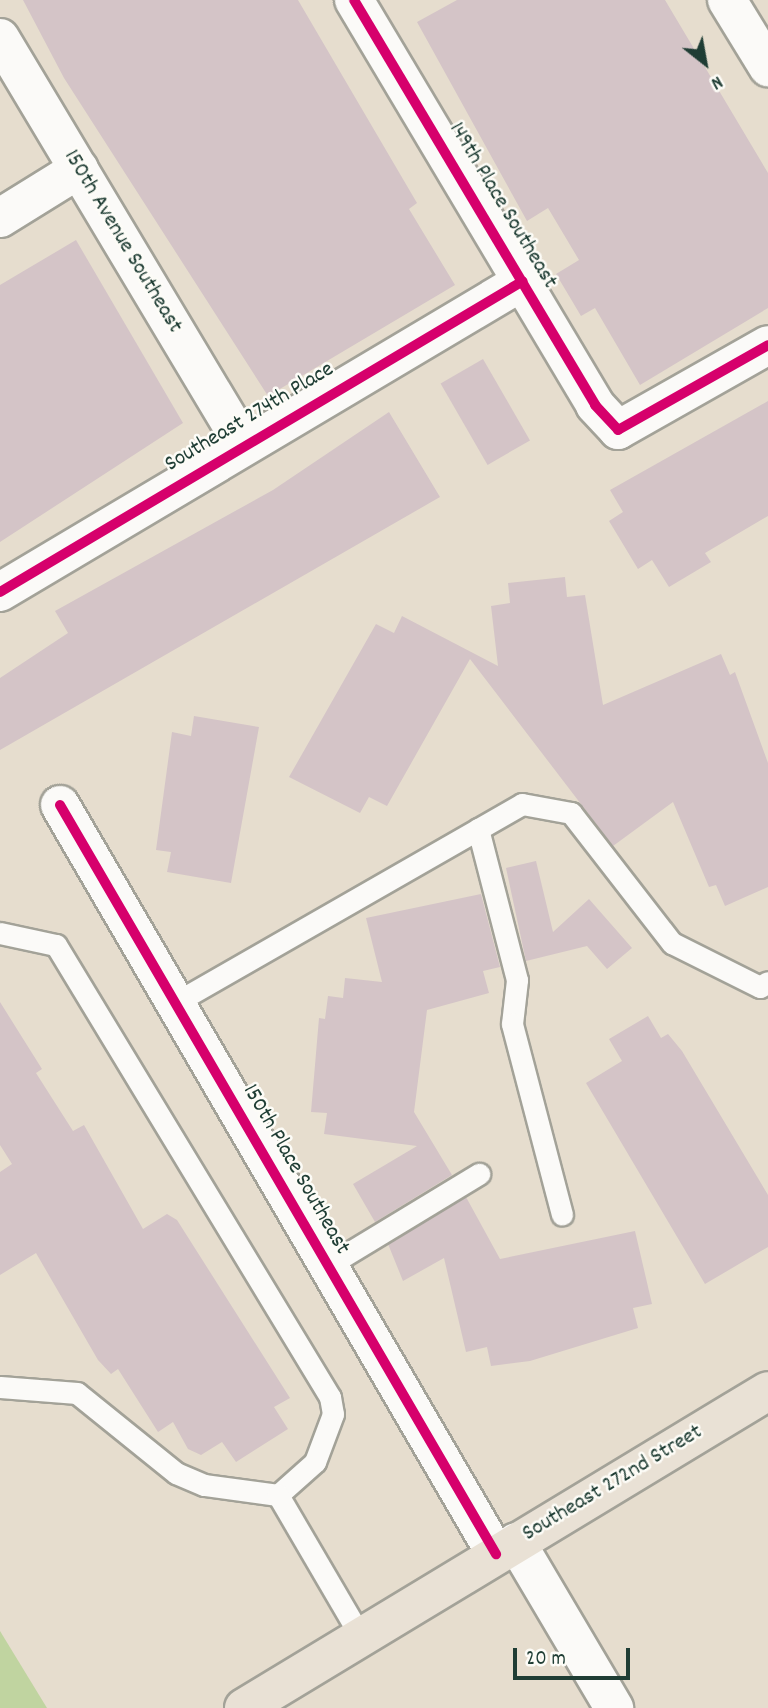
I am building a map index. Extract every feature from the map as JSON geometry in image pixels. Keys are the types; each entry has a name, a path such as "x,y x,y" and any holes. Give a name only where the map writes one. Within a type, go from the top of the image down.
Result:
{"main road":[{"name":"Southeast 272nd Street","path":"244,1708 768,1391"}],"street":[{"name":"149th Place Southeast","path":"354,0 595,405 618,430 768,345"},
{"path":"727,0 768,67"},
{"name":"150th Avenue Southeast","path":"0,38 244,446"},
{"path":"0,218 79,169"},
{"name":"Southeast 274th Place","path":"0,592 523,281"},
{"name":"150th Place Southeast","path":"60,805 327,1266 506,1548 614,1708"}],"lane":[{"path":"173,1003 522,804 571,813 672,943 760,987 768,982"},
{"path":"478,829 517,980 512,1024 562,1215"},
{"path":"0,933 55,945 330,1397 326,1443 301,1478 278,1495 204,1485 176,1473 77,1393 0,1387"},
{"path":"327,1266 479,1174"},
{"path":"278,1495 361,1637"}],"green space":[{"path":"0,1631 47,1708 0,1708"}],"building":[{"path":"23,0 298,0 417,203 409,209 455,285 268,396 64,78"},
{"path":"457,0 665,0 768,173 768,308 640,385 595,308 581,316 556,274 579,260 548,208 527,221 417,22"},
{"path":"76,240 183,423 0,542 0,285"},
{"path":"483,359 530,440 488,465 441,384"},
{"path":"768,401 768,516 705,553 711,562 669,587 652,560 638,569 609,521 623,512 610,490"},
{"path":"389,412 440,497 0,750 0,678 68,633 55,611 273,490"},
{"path":"565,577 567,597 585,595 603,705 721,654 730,675 735,672 768,763 768,887 725,906 716,885 709,887 673,802 613,846 470,659 387,806 369,797 360,813 289,777 376,624 394,633 402,616 498,666 491,606 510,603 508,583"},
{"path":"194,716 259,727 231,883 167,872 171,852 156,850 172,732 191,736"},
{"path":"536,861 553,932 589,899 632,948 607,969 587,946 526,961 506,868"},
{"path":"481,894 500,967 483,971 489,993 427,1010 414,1112 452,1175 375,1222 353,1184 417,1146 324,1134 327,1113 311,1112 319,1018 325,1019 328,996 343,998 345,978 382,982 366,918"},
{"path":"0,1002 42,1069 36,1073 73,1131 84,1125 143,1229 167,1214 177,1220 290,1398 274,1407 288,1429 236,1462 222,1442 201,1455 188,1449 173,1422 158,1432 118,1369 111,1374 98,1360 36,1253 0,1275 0,1172 12,1164 0,1145"},
{"path":"648,1016 661,1038 668,1034 682,1051 768,1195 768,1247 705,1284 586,1083 622,1061 609,1039"},
{"path":"466,1197 500,1259 635,1231 652,1304 633,1308 638,1328 530,1361 491,1366 487,1347 466,1352 444,1258 403,1281 388,1244"}],"cycle path":[{"path":"354,0 595,405 618,430 768,345"},
{"path":"0,592 523,281"},
{"path":"60,805 496,1554"}]}
